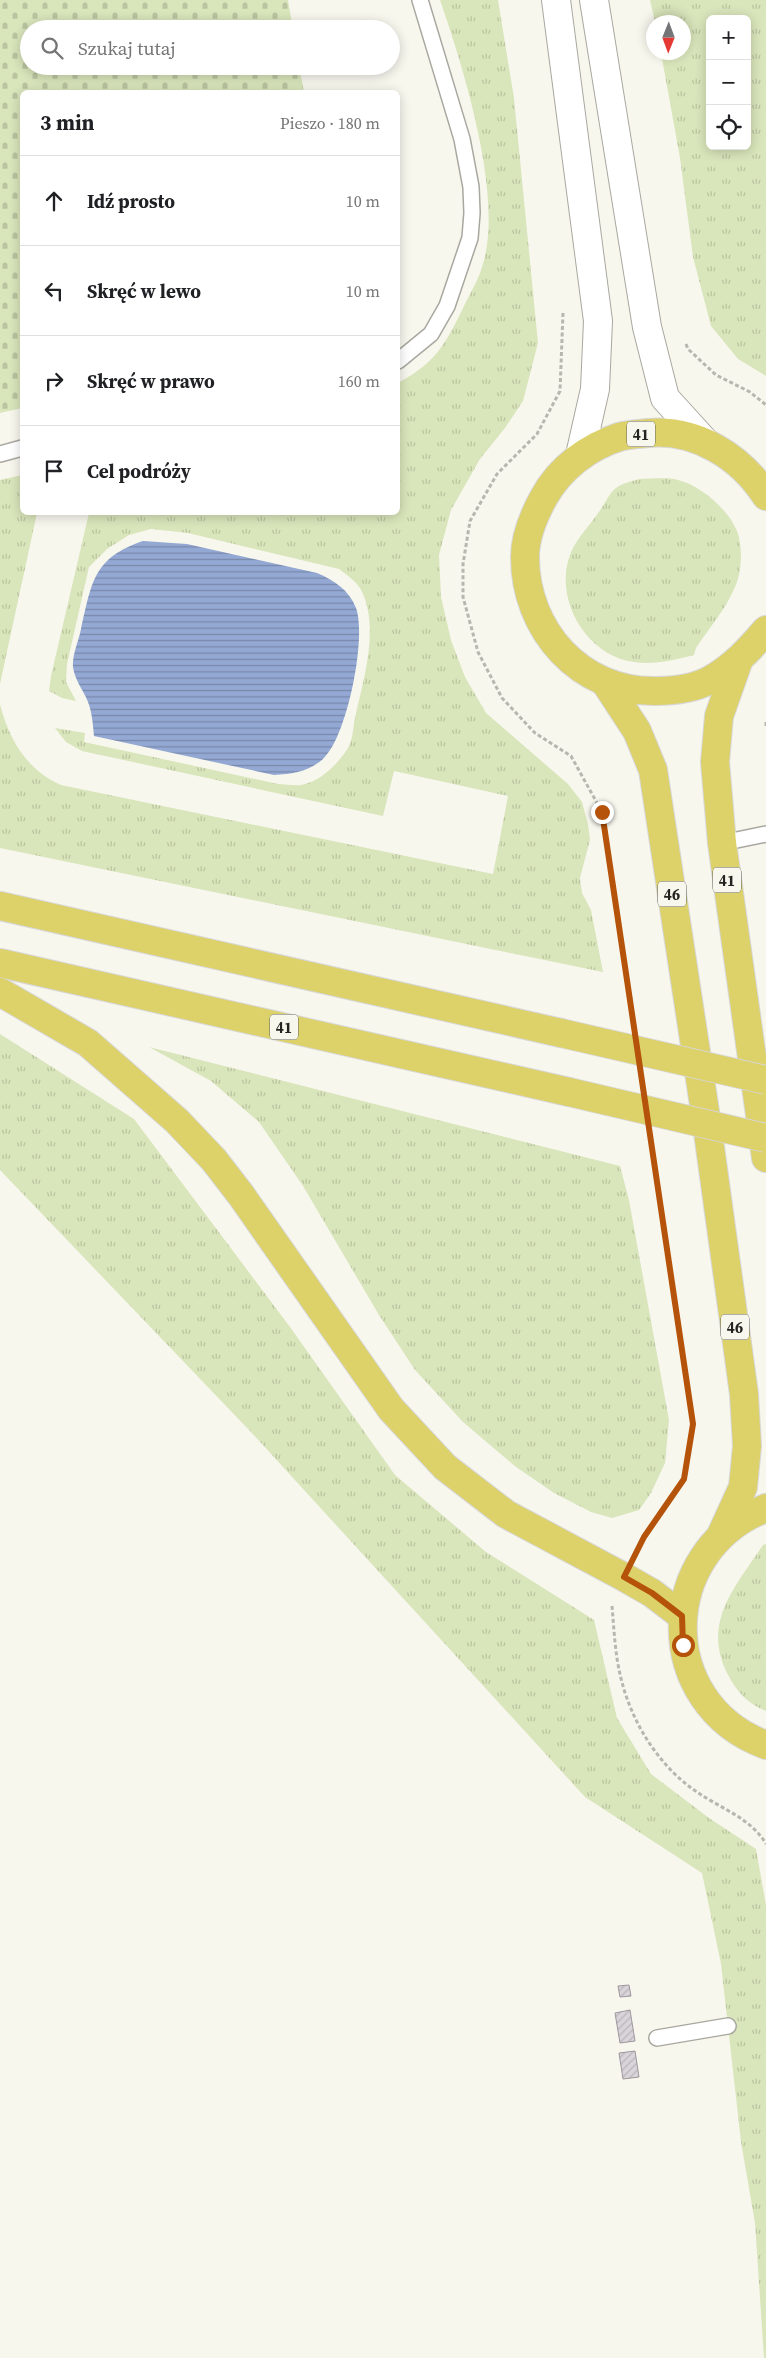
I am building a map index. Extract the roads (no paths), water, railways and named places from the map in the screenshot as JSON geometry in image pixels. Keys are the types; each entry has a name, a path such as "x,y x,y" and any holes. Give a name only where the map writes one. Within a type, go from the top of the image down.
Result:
{"main road":[{"path":"556,0 598,321 595,389 580,455"},
{"path":"594,0 647,327 665,398 705,442"},
{"name":"41","path":"766,496 756,480 733,458 705,442 663,432 620,436 580,455 552,483 532,517 525,556 529,596 545,632 571,662 605,682 639,692 675,691 708,681 738,662 766,630"},
{"name":"41","path":"738,662 719,716 715,762 722,843 766,1158"},
{"name":"46","path":"605,682 637,731 653,770 706,1118 744,1394 747,1446 743,1486 722,1533"},
{"path":"0,906 766,1080"},
{"name":"41","path":"0,963 766,1138"},
{"path":"0,992 88,1044 177,1121 214,1160 242,1195 391,1409 445,1467 506,1514 652,1593 682,1616"},
{"name":"46","path":"761,1748 726,1722 706,1701 691,1674 683,1645 682,1616 688,1585 702,1557 722,1533 748,1515 766,1508"}],"lane":[{"path":"400,359 431,334 446,306 470,238 472,214 471,187 462,139 420,0"},
{"path":"0,454 20,449"},
{"path":"722,843 766,834"},
{"path":"657,2038 728,2026"}],"water":[{"path":"143,541 187,544 317,573 335,582 345,591 356,608 359,622 357,663 347,710 340,731 332,748 323,759 312,767 300,772 274,775 94,736 89,706 75,677 73,667 88,598 97,574 104,564 114,555"}]}
